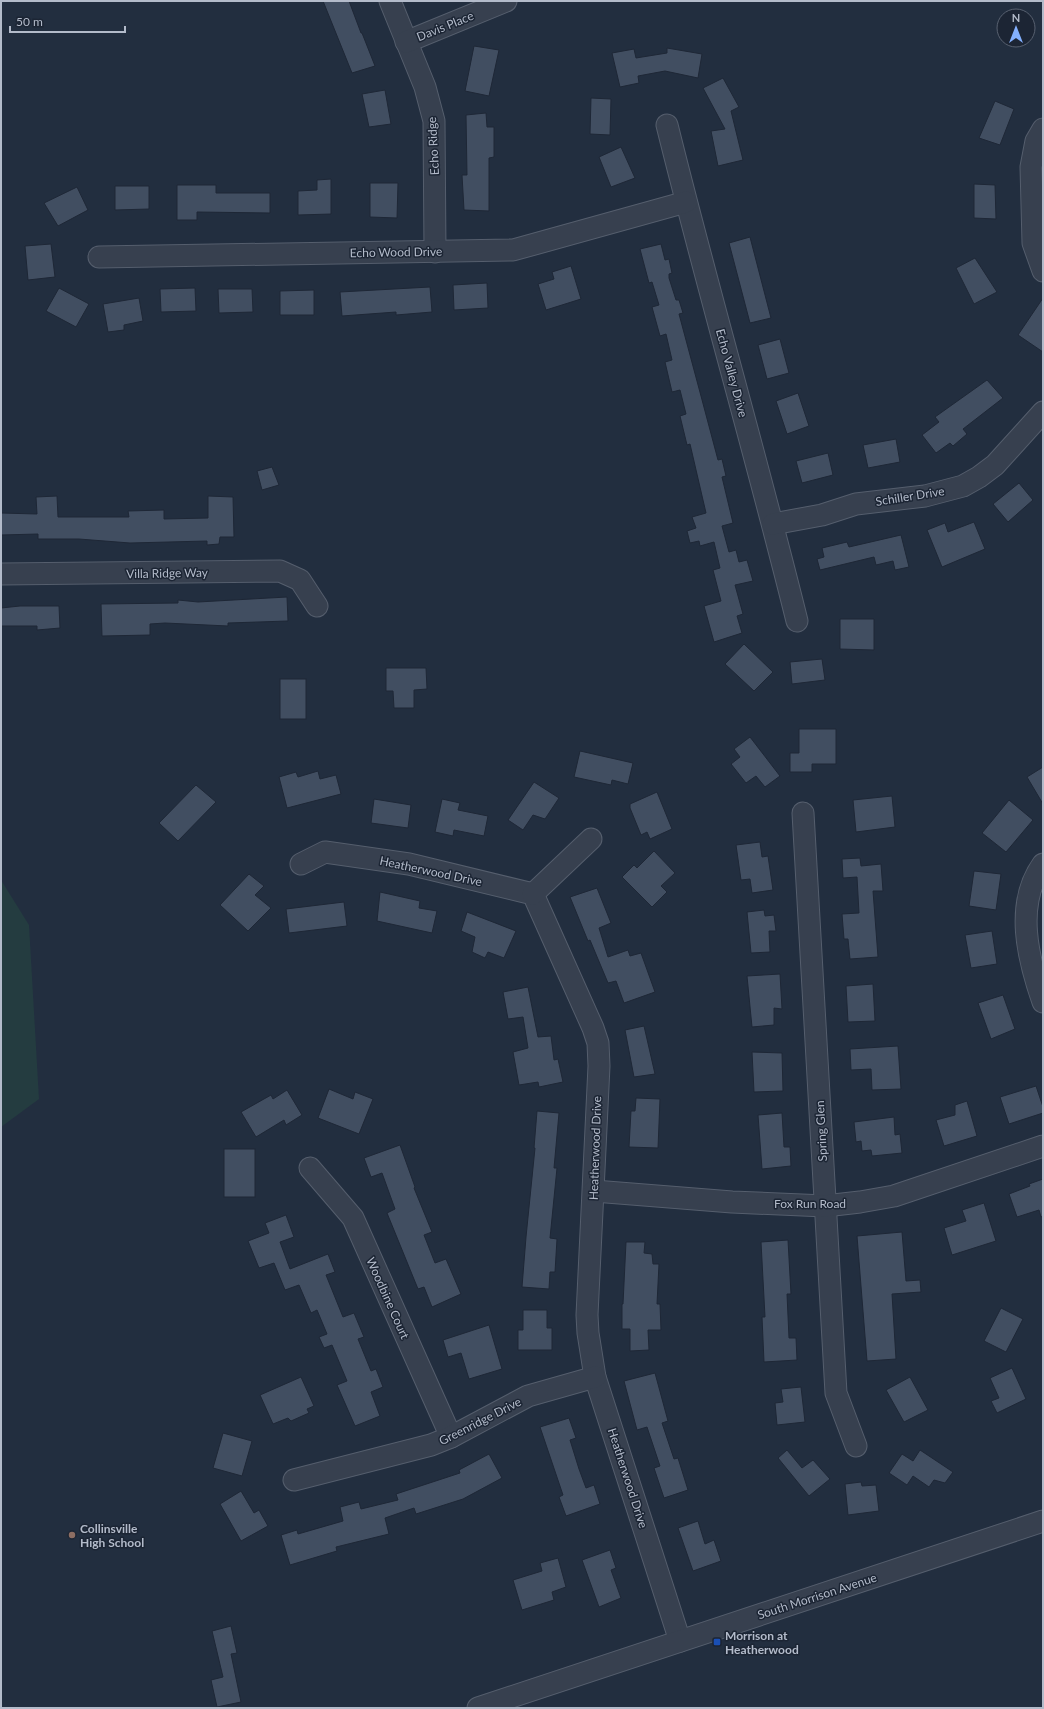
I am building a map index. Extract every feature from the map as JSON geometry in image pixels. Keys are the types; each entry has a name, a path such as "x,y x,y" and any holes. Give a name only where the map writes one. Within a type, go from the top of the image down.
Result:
{"street":[{"name":"Echo Ridge","path":"390,1 425,87 434,121 435,252"},
{"name":"Davis Place","path":"406,42 506,1"},
{"name":"Echo Valley Drive","path":"667,125 686,202 773,524 797,621"},
{"path":"1043,130 1036,141 1031,167 1034,243 1043,272"},
{"name":"Echo Wood Drive","path":"99,257 513,250 686,202"},
{"name":"Schiller Drive","path":"773,524 822,514 856,504 925,496 964,486 995,465 1043,412"},
{"name":"Villa Ridge Way","path":"1,574 280,571 300,580 317,606"},
{"name":"Spring Glen","path":"803,813 836,1393 856,1446"},
{"path":"533,894 591,839"},
{"name":"Heatherwood Drive","path":"301,864 325,852 409,864 533,894 593,1028 598,1043 599,1066 587,1315 588,1333 595,1377 680,1642"},
{"path":"1043,864 1035,875 1029,898 1026,923 1028,948 1033,972 1043,1002"},
{"name":"Fox Run Road","path":"594,1191 732,1202 825,1206 894,1196 1043,1146"},
{"name":"Woodbine Court","path":"310,1168 353,1218 451,1437"},
{"name":"Greenridge Drive","path":"294,1480 431,1445 451,1437 528,1396 595,1377"},
{"name":"South Morrison Avenue","path":"478,1708 1043,1521"}],"green space":[{"path":"1,880 29,925 39,1099 1,1127"}],"building":[{"path":"323,1 349,1 375,66 352,73"},
{"path":"474,46 499,50 489,96 465,91"},
{"path":"667,48 702,54 698,78 665,71 638,76 639,83 620,87 612,53 634,49 636,58 667,53"},
{"path":"723,78 739,107 731,111 743,160 718,166 711,131 725,129 703,88"},
{"path":"385,90 391,124 369,127 362,94"},
{"path":"591,98 611,99 610,135 590,134"},
{"path":"995,101 1014,109 1000,145 979,138"},
{"path":"486,113 487,127 494,127 494,157 489,158 489,211 464,210 462,175 467,175 466,115"},
{"path":"621,147 635,178 611,187 599,157"},
{"path":"331,179 331,214 298,215 298,191 317,190 317,180"},
{"path":"370,183 398,183 397,218 370,217"},
{"path":"974,184 995,185 996,219 974,218"},
{"path":"177,185 216,185 216,193 270,193 270,213 197,212 197,220 177,220"},
{"path":"115,186 149,186 149,209 115,210"},
{"path":"77,187 88,210 58,226 44,203"},
{"path":"750,237 771,318 750,323 729,243"},
{"path":"51,244 55,277 28,280 25,246"},
{"path":"661,244 665,260 669,259 672,273 669,274 669,278 676,300 679,300 683,313 679,314 718,460 722,459 726,476 722,477 733,523 722,526 729,552 736,550 739,562 747,560 753,581 735,585 743,614 737,616 742,633 714,642 704,606 721,601 713,570 720,568 714,542 700,546 699,541 690,543 687,531 696,528 692,517 706,513 690,444 687,445 680,416 686,414 680,390 672,392 665,362 672,360 666,334 660,336 652,307 659,305 652,282 649,283 640,249"},
{"path":"975,258 997,292 974,304 956,268"},
{"path":"571,266 581,299 546,310 538,284 554,279 552,272"},
{"path":"487,283 488,308 454,310 453,285"},
{"path":"430,287 432,312 396,315 396,312 342,316 340,292"},
{"path":"59,288 89,304 76,327 46,311"},
{"path":"195,288 196,311 161,312 160,289"},
{"path":"218,289 252,289 253,312 219,313"},
{"path":"314,290 314,315 280,315 280,291"},
{"path":"139,298 143,321 124,325 124,330 108,332 103,304"},
{"path":"1043,298 1043,352 1018,335"},
{"path":"780,339 789,373 767,379 758,345"},
{"path":"987,380 1003,398 963,429 967,434 953,446 950,443 936,453 922,435 939,422 935,417"},
{"path":"798,393 809,426 787,434 776,401"},
{"path":"896,439 900,462 868,468 863,445"},
{"path":"828,453 833,475 802,483 796,461"},
{"path":"272,467 279,485 262,490 257,471"},
{"path":"1019,483 1033,500 1008,522 993,504"},
{"path":"57,496 58,517 129,517 128,511 164,510 164,519 208,518 208,496 233,497 234,537 220,537 219,544 207,545 207,541 130,543 79,539 38,539 38,534 1,535 1,513 37,514 36,497"},
{"path":"974,522 985,549 942,567 927,530 945,523 948,532"},
{"path":"901,535 909,567 895,570 893,561 876,565 874,557 820,570 817,559 824,557 822,548 847,542 849,547"},
{"path":"287,597 288,621 228,623 228,626 165,623 150,624 150,635 102,636 101,604 178,603 178,600 198,602"},
{"path":"20,606 59,606 60,628 37,630 37,626 1,626 1,608"},
{"path":"840,619 874,619 874,650 840,649"},
{"path":"744,644 773,672 754,691 725,664"},
{"path":"822,659 825,680 792,684 790,662"},
{"path":"386,668 426,668 427,689 414,690 414,708 394,708 393,691 386,691"},
{"path":"280,679 306,679 306,719 280,719"},
{"path":"799,729 836,729 836,764 812,764 812,772 790,772 790,753 799,753"},
{"path":"750,737 780,776 765,787 756,776 746,783 731,764 740,757 734,749"},
{"path":"580,751 633,763 628,784 612,780 611,785 574,777"},
{"path":"1043,767 1043,804 1027,777"},
{"path":"318,771 320,779 336,775 341,794 287,808 279,777 296,772 298,777"},
{"path":"534,782 559,798 545,819 533,815 523,830 508,820"},
{"path":"196,785 216,802 178,841 159,823"},
{"path":"657,792 672,829 650,839 647,832 641,835 630,808 630,804"},
{"path":"892,796 895,827 856,832 853,800"},
{"path":"374,799 411,805 408,828 371,823"},
{"path":"442,799 460,803 458,810 488,816 484,836 454,830 453,836 435,832"},
{"path":"1009,800 1033,820 1006,852 982,833"},
{"path":"760,842 762,857 768,856 773,890 752,893 750,879 741,880 736,845"},
{"path":"654,851 675,873 661,886 667,892 652,907 622,877 634,865 637,868"},
{"path":"860,858 861,866 881,864 883,891 873,891 878,957 850,959 848,939 844,939 842,914 859,913 857,877 843,878 842,859"},
{"path":"974,871 1001,874 996,910 969,906"},
{"path":"249,874 264,886 255,895 271,908 248,931 220,905"},
{"path":"597,888 611,923 599,928 608,957 628,950 630,956 641,953 655,992 624,1003 616,981 608,983 590,940 588,941 570,897"},
{"path":"380,892 420,901 419,908 437,911 432,933 377,921"},
{"path":"344,902 347,926 289,933 286,909"},
{"path":"764,910 765,916 774,915 776,931 769,931 770,952 751,953 747,912"},
{"path":"467,912 516,931 504,958 488,952 485,958 472,952 475,937 461,931"},
{"path":"992,931 997,964 971,968 965,935"},
{"path":"780,974 782,1009 774,1008 774,1025 752,1027 747,976"},
{"path":"873,984 875,1021 848,1022 846,986"},
{"path":"528,987 538,1037 551,1036 554,1060 558,1059 563,1082 539,1087 538,1082 519,1085 513,1052 528,1048 523,1017 508,1019 503,992"},
{"path":"1003,995 1015,1029 991,1039 978,1003"},
{"path":"644,1026 655,1074 634,1077 625,1030"},
{"path":"898,1046 901,1089 872,1090 871,1069 851,1070 850,1049"},
{"path":"752,1052 782,1053 783,1091 754,1092"},
{"path":"1036,1086 1043,1107 1043,1113 1009,1124 1000,1097"},
{"path":"329,1089 353,1099 355,1092 373,1099 359,1134 318,1118"},
{"path":"287,1090 302,1115 286,1125 284,1120 256,1137 241,1112 271,1095 273,1099"},
{"path":"636,1098 660,1099 658,1148 629,1147 631,1111 635,1111"},
{"path":"967,1101 977,1136 944,1146 936,1120 955,1115 955,1105"},
{"path":"537,1111 559,1113 554,1168 557,1168 550,1238 557,1239 555,1272 550,1272 549,1289 522,1287"},
{"path":"782,1113 784,1147 790,1147 791,1166 762,1169 758,1115"},
{"path":"894,1117 895,1135 900,1134 902,1153 872,1156 871,1150 862,1151 861,1141 856,1142 854,1122"},
{"path":"400,1145 415,1187 414,1188 432,1232 424,1235 435,1263 446,1259 461,1294 432,1307 424,1287 418,1289 387,1213 395,1209 382,1173 371,1177 364,1158"},
{"path":"224,1149 255,1149 255,1197 224,1197"},
{"path":"1043,1179 1043,1216 1041,1217 1039,1210 1017,1217 1009,1194"},
{"path":"984,1203 996,1241 952,1255 944,1228 966,1221 962,1210"},
{"path":"286,1215 294,1237 280,1242 290,1269 328,1254 335,1272 326,1275 343,1317 354,1313 364,1337 358,1339 371,1371 376,1369 383,1387 371,1392 380,1416 355,1426 337,1385 347,1381 332,1345 324,1348 319,1337 327,1334 317,1310 311,1313 299,1285 285,1290 274,1263 259,1268 248,1241 269,1233 265,1223"},
{"path":"902,1232 906,1281 920,1280 921,1292 892,1294 896,1359 867,1361 857,1236"},
{"path":"788,1240 791,1294 787,1294 789,1338 796,1338 797,1360 764,1362 762,1317 765,1317 761,1242"},
{"path":"626,1242 645,1242 644,1253 652,1254 653,1264 659,1264 657,1304 660,1304 661,1330 648,1330 649,1350 630,1351 630,1329 622,1329"},
{"path":"1001,1308 1023,1319 1006,1352 984,1341"},
{"path":"523,1310 547,1310 547,1328 552,1328 552,1350 518,1350 518,1330 523,1330"},
{"path":"489,1325 502,1369 469,1379 461,1353 448,1357 443,1340"},
{"path":"1012,1368 1026,1399 997,1413 991,1401 999,1398 990,1378"},
{"path":"655,1373 668,1421 662,1423 674,1459 678,1458 688,1490 664,1498 654,1468 660,1466 647,1427 637,1430 624,1381"},
{"path":"301,1377 314,1406 307,1409 309,1413 291,1421 288,1418 273,1424 260,1395"},
{"path":"910,1377 928,1410 904,1422 886,1390"},
{"path":"801,1387 805,1422 777,1425 775,1403 783,1402 781,1389"},
{"path":"569,1418 576,1438 570,1440 579,1469 586,1488 594,1485 600,1504 566,1516 559,1497 563,1495 540,1427"},
{"path":"223,1433 252,1441 242,1476 213,1468"},
{"path":"787,1450 802,1468 813,1460 830,1479 809,1496 778,1458"},
{"path":"920,1450 953,1472 945,1483 934,1480 929,1487 913,1476 907,1485 889,1473 902,1454 913,1461"},
{"path":"489,1454 502,1478 463,1499 416,1514 414,1508 385,1518 389,1534 336,1547 337,1551 290,1565 281,1535 297,1530 298,1534 343,1521 340,1507 359,1502 361,1509 398,1500 396,1494 460,1473 459,1470"},
{"path":"861,1482 862,1486 876,1485 879,1511 848,1515 845,1484"},
{"path":"241,1491 254,1513 259,1510 268,1526 241,1541 220,1504"},
{"path":"698,1521 705,1544 714,1540 721,1561 693,1571 678,1528"},
{"path":"610,1550 616,1568 611,1570 621,1598 599,1607 582,1560"},
{"path":"558,1558 566,1587 552,1592 554,1600 522,1610 513,1580 542,1571 540,1563"},
{"path":"231,1626 237,1653 231,1654 241,1702 217,1707 211,1680 223,1677 212,1631"}],"place":[{"name":"Collinsville High School","path":"72,1535"},
{"name":"Morrison at Heatherwood","path":"717,1642"}]}
